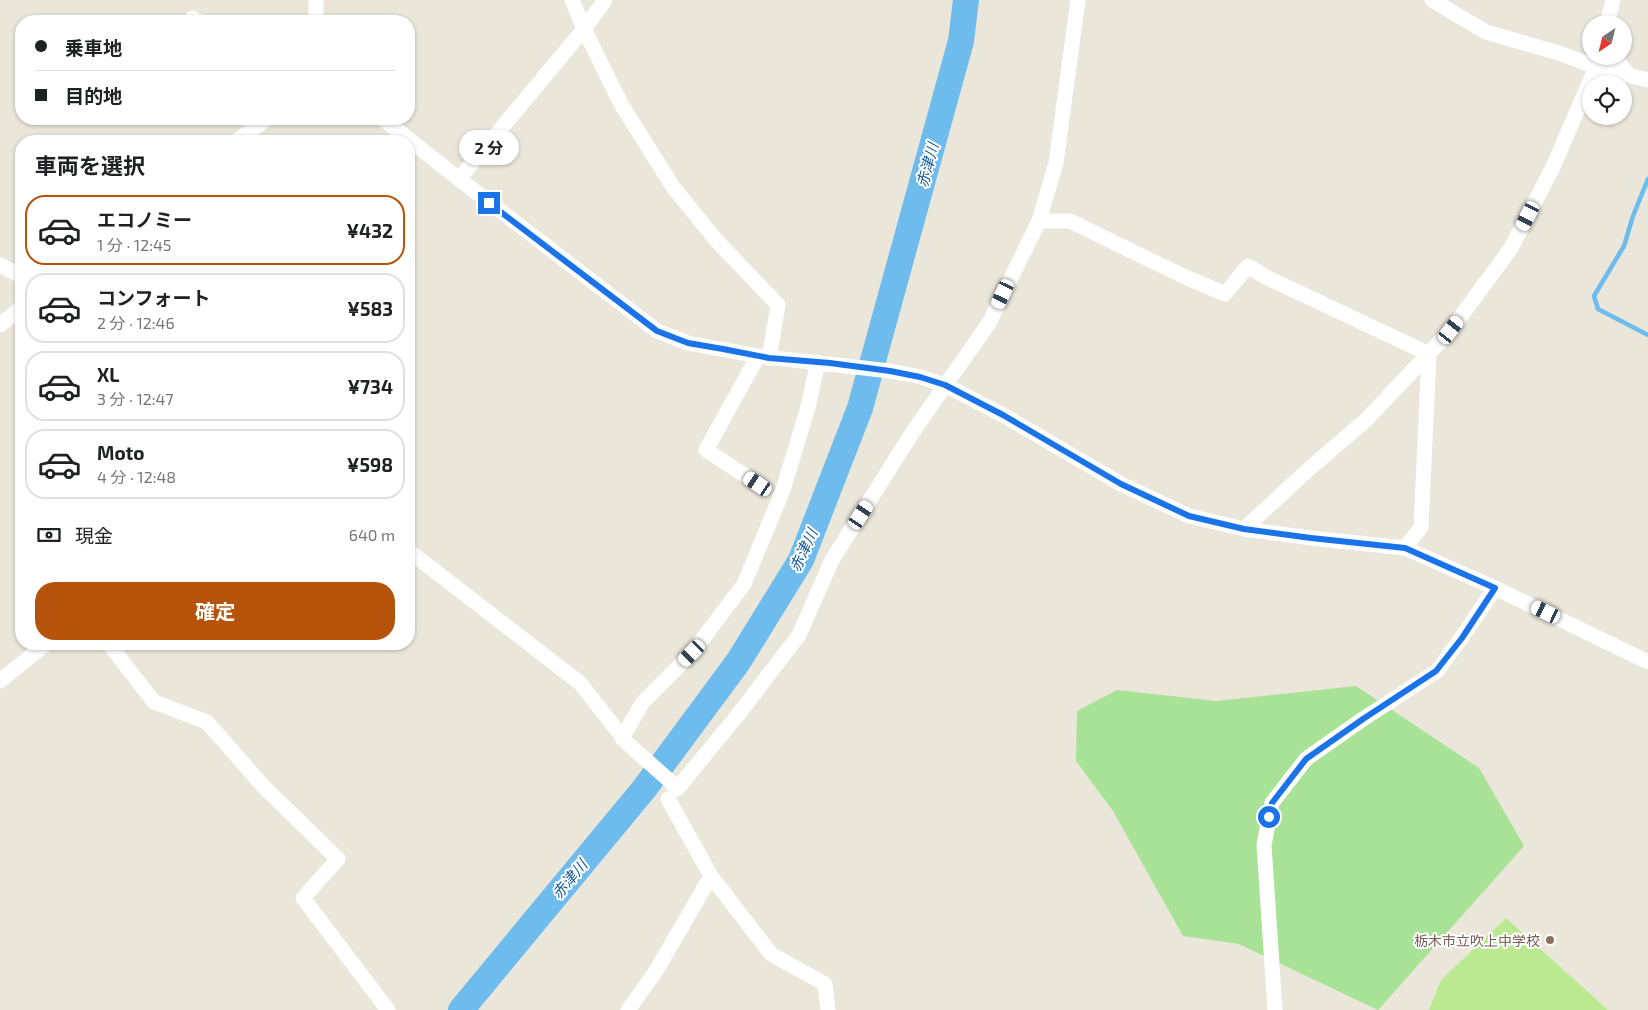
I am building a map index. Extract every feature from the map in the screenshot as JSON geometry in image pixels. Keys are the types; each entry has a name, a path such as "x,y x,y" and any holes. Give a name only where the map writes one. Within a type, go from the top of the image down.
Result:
{"street":[{"path":"316,0 316,15"},
{"path":"572,0 584,29 621,104 673,187 716,240 778,306 764,357 706,450 758,484"},
{"path":"459,179 584,29 605,0"},
{"path":"415,556 580,683 624,741 677,789 741,711 799,635 832,560 914,430 990,323 1039,221 1056,163 1078,0"},
{"path":"1432,0 1486,32 1626,75"},
{"path":"1609,15 1613,0"},
{"path":"1621,65 1629,75"},
{"path":"1244,529 1310,468 1365,421 1451,330 1512,248 1553,167 1596,67"},
{"path":"1632,76 1648,80"},
{"path":"244,135 259,125"},
{"path":"391,125 403,135"},
{"path":"415,144 657,331 688,343 764,357 890,371 920,377 945,385 1003,415 1121,484 1189,516 1244,529 1405,548 1495,588 1648,662"},
{"path":"1039,221 1070,221 1183,276 1225,294 1248,266 1266,277 1429,354"},
{"path":"0,265 15,273"},
{"path":"0,325 15,313"},
{"path":"1405,548 1421,527 1429,354"},
{"path":"624,741 643,702 692,653 744,584 783,490 808,407 824,363"},
{"path":"1276,1010 1264,845 1272,803 1306,759 1436,671 1462,638 1495,588"},
{"path":"0,682 39,650"},
{"path":"114,650 154,702 207,722 264,787 338,858 303,898 388,1010"},
{"path":"668,799 711,876 771,954 825,984 828,1010"},
{"path":"628,1010 656,971 711,876"}],"green space":[{"path":"1356,686 1479,768 1524,846 1378,1010 1239,944 1183,936 1113,811 1076,761 1077,711 1117,690 1216,701"},
{"path":"1506,918 1608,1010 1429,1010 1441,980"}],"waterway":[{"name":"赤津川","path":"461,1010 644,789 738,662 801,560 860,408 961,41 966,0"},
{"path":"1648,179 1633,216 1624,246 1594,296 1598,309 1648,335"}],"place":[{"name":"栃木市立吹上中学校","path":"1550,940"}],"route":[{"path":"489,203 657,331 688,343 769,358 830,363 920,377 945,385 1003,415 1121,484 1189,516 1244,529 1405,548 1495,588 1462,638 1436,671 1306,759 1272,803 1269,817"}]}
